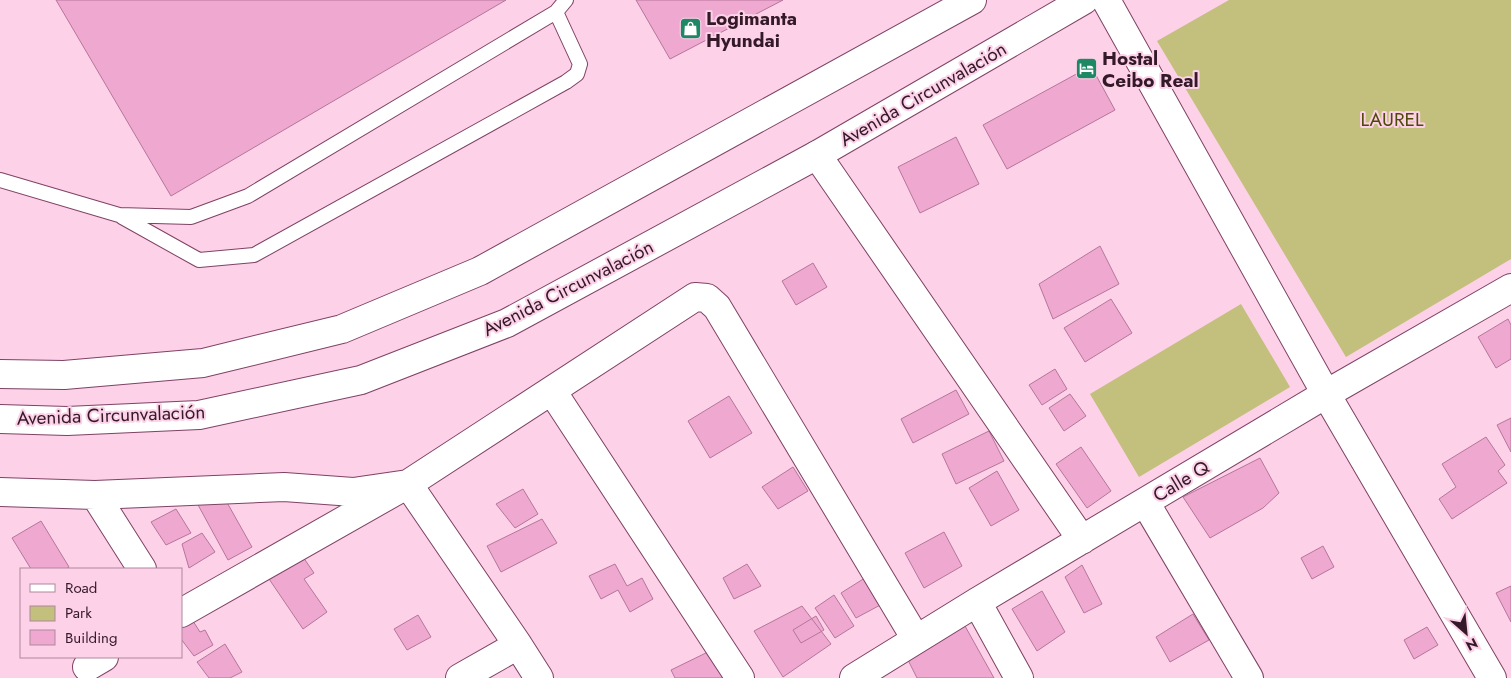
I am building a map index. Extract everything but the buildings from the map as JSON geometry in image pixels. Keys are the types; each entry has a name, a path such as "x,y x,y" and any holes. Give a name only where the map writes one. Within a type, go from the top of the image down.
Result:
{"main road":[{"path":"0,374 64,375 203,363 342,329 480,272 972,0"},
{"name":"Avenida Circunvalación","path":"0,419 67,421 199,414 361,380 507,323 817,155 1084,0"},
{"path":"1106,0 1326,394 1492,678"},
{"path":"817,155 1082,540"},
{"name":"Calle Q","path":"854,678 976,602 1326,394 1511,288"},
{"path":"182,612 408,484 694,297 707,298 717,307 916,639"},
{"path":"552,391 740,678"},
{"path":"0,492 95,495 284,487 353,492 408,484"},
{"path":"408,484 539,678"},
{"path":"95,495 141,568"},
{"path":"1145,502 1249,678"},
{"path":"976,602 1019,678"},
{"path":"460,678 518,645"}],"lane":[{"path":"119,215 191,217 248,196 556,12 566,0"},
{"path":"0,180 119,215 199,260 254,255 557,87 577,74 580,64 556,12"}],"green space":[{"name":"LAUREL","path":"1229,0 1511,0 1511,259 1346,357 1157,41"},
{"path":"1241,304 1290,387 1139,477 1090,394"}],"place":[{"name":"Logimanta Hyundai","path":"690,29"},
{"name":"Hostal Ceibo Real","path":"1086,69"}]}
